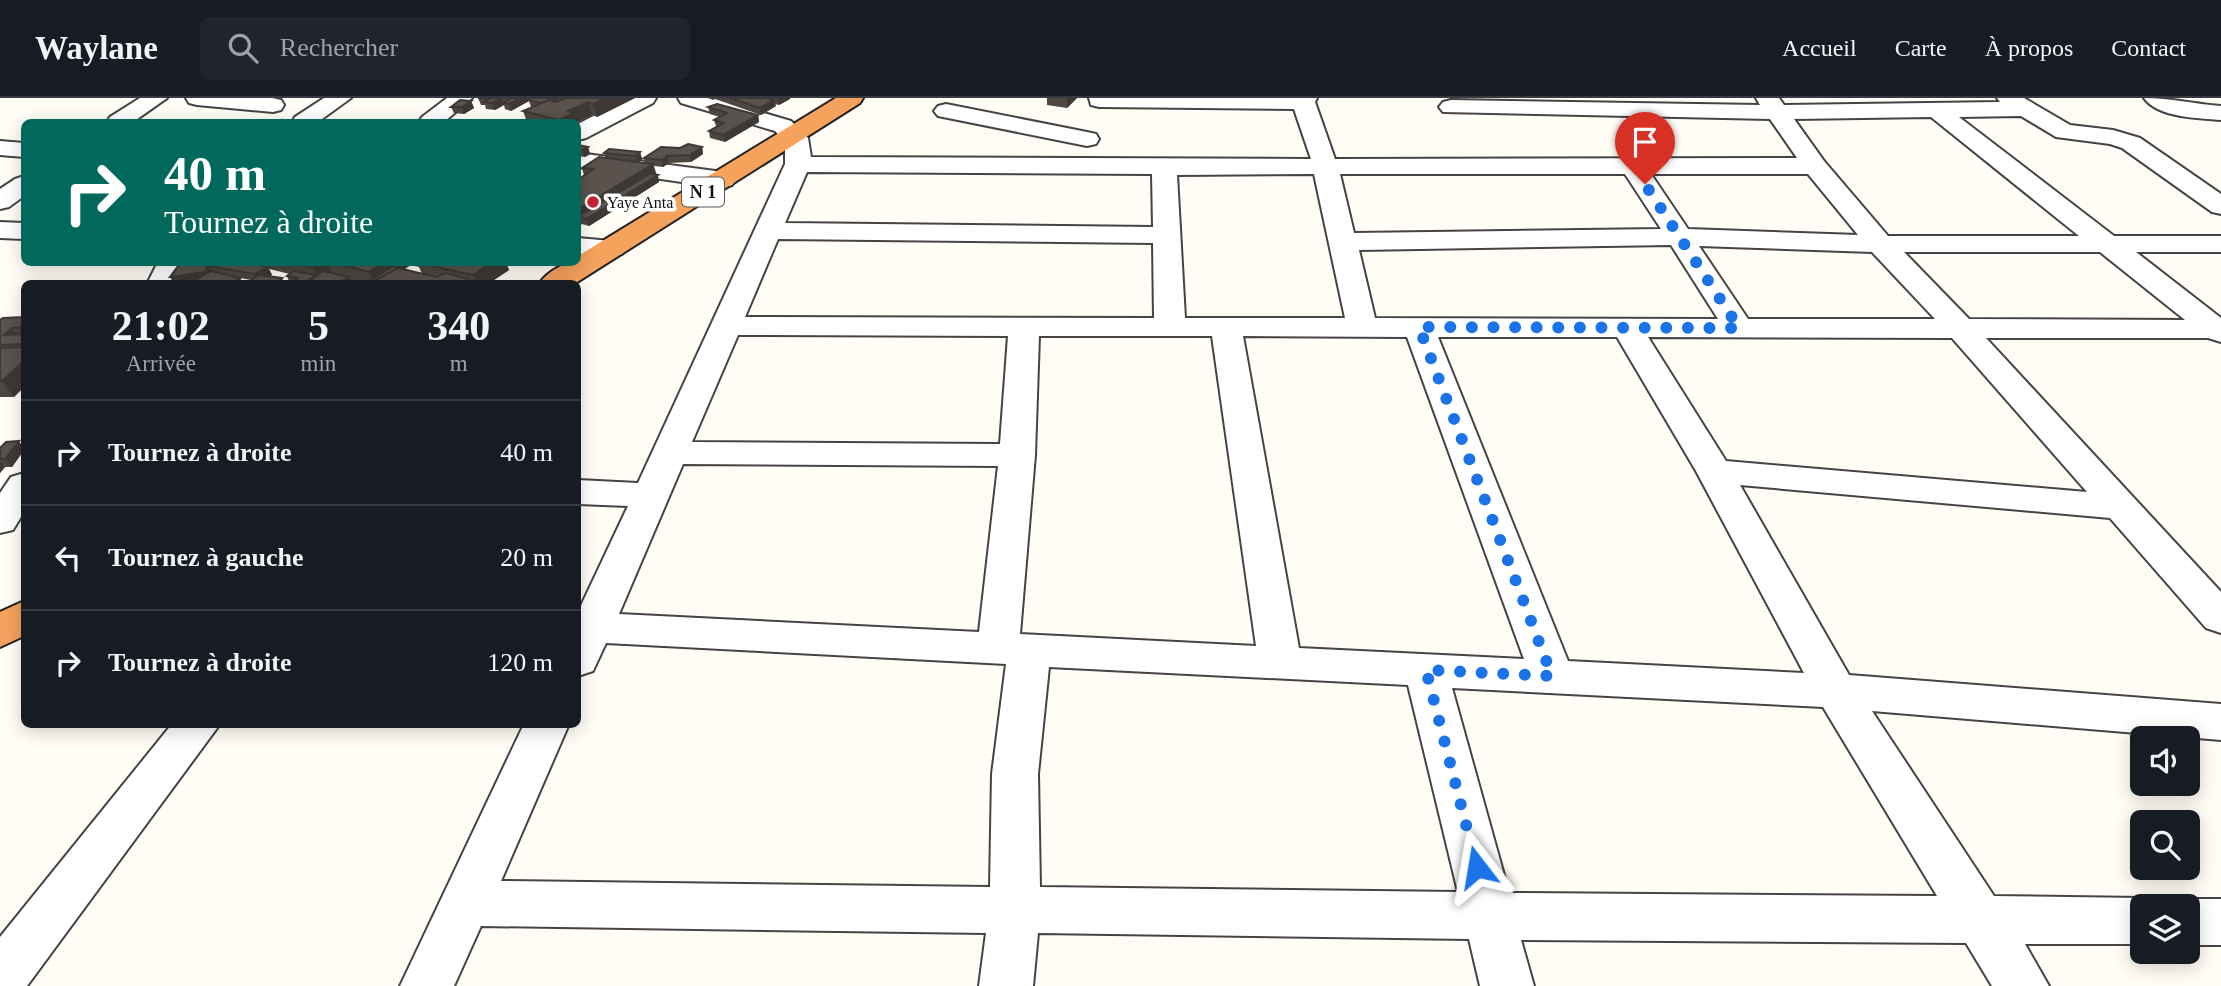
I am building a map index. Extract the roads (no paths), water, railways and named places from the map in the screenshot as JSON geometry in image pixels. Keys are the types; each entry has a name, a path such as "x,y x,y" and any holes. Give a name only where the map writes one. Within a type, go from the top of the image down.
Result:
{"highway":[{"name":"N 1","path":"560,280 723,180 796,149 852,98"},
{"path":"0,632 21,618"}],"street":[{"path":"123,119 156,98"},
{"path":"197,98 271,111 294,119"},
{"path":"308,119 340,98"},
{"path":"434,119 461,98"},
{"path":"581,131 645,98"},
{"path":"689,98 783,126 796,149 767,231 670,453 583,638 1013,649 1280,662 1836,691 2221,722"},
{"path":"2155,98 2182,110 2221,113"},
{"path":"1082,166 1099,99 1304,100 1325,165 1362,327"},
{"path":"1484,166 1448,102 1772,105 1936,110 2016,103 2064,132 2113,137 2131,143 2221,206"},
{"path":"1772,105 1815,166 1880,244 1961,329 2221,618"},
{"path":"1936,110 2219,331"},
{"path":"946,111 1087,139"},
{"path":"0,148 21,150"},
{"path":"796,149 1082,166 1815,166"},
{"path":"581,160 723,180"},
{"path":"1633,166 1739,328"},
{"path":"1164,167 1170,327"},
{"path":"0,201 21,186"},
{"path":"0,230 21,231"},
{"path":"767,231 1167,235"},
{"path":"1344,242 1679,237 1880,244 2221,244"},
{"path":"581,246 612,248"},
{"path":"725,326 2219,331"},
{"path":"1006,986 1015,910 1013,649 1017,455 1024,327"},
{"path":"1226,327 1280,662"},
{"path":"1419,327 1552,676"},
{"path":"1627,328 1714,471 1836,691 2022,986"},
{"path":"670,453 1017,455"},
{"path":"1714,471 2121,507"},
{"path":"0,521 21,490"},
{"path":"581,492 650,495"},
{"path":"1426,670 1507,986"},
{"path":"5,964 195,728"},
{"path":"427,986 545,728"},
{"path":"463,903 2130,921"},
{"path":"2200,922 2221,922"}],"place":[{"name":"Yaye Anta","path":"593,202"}]}
